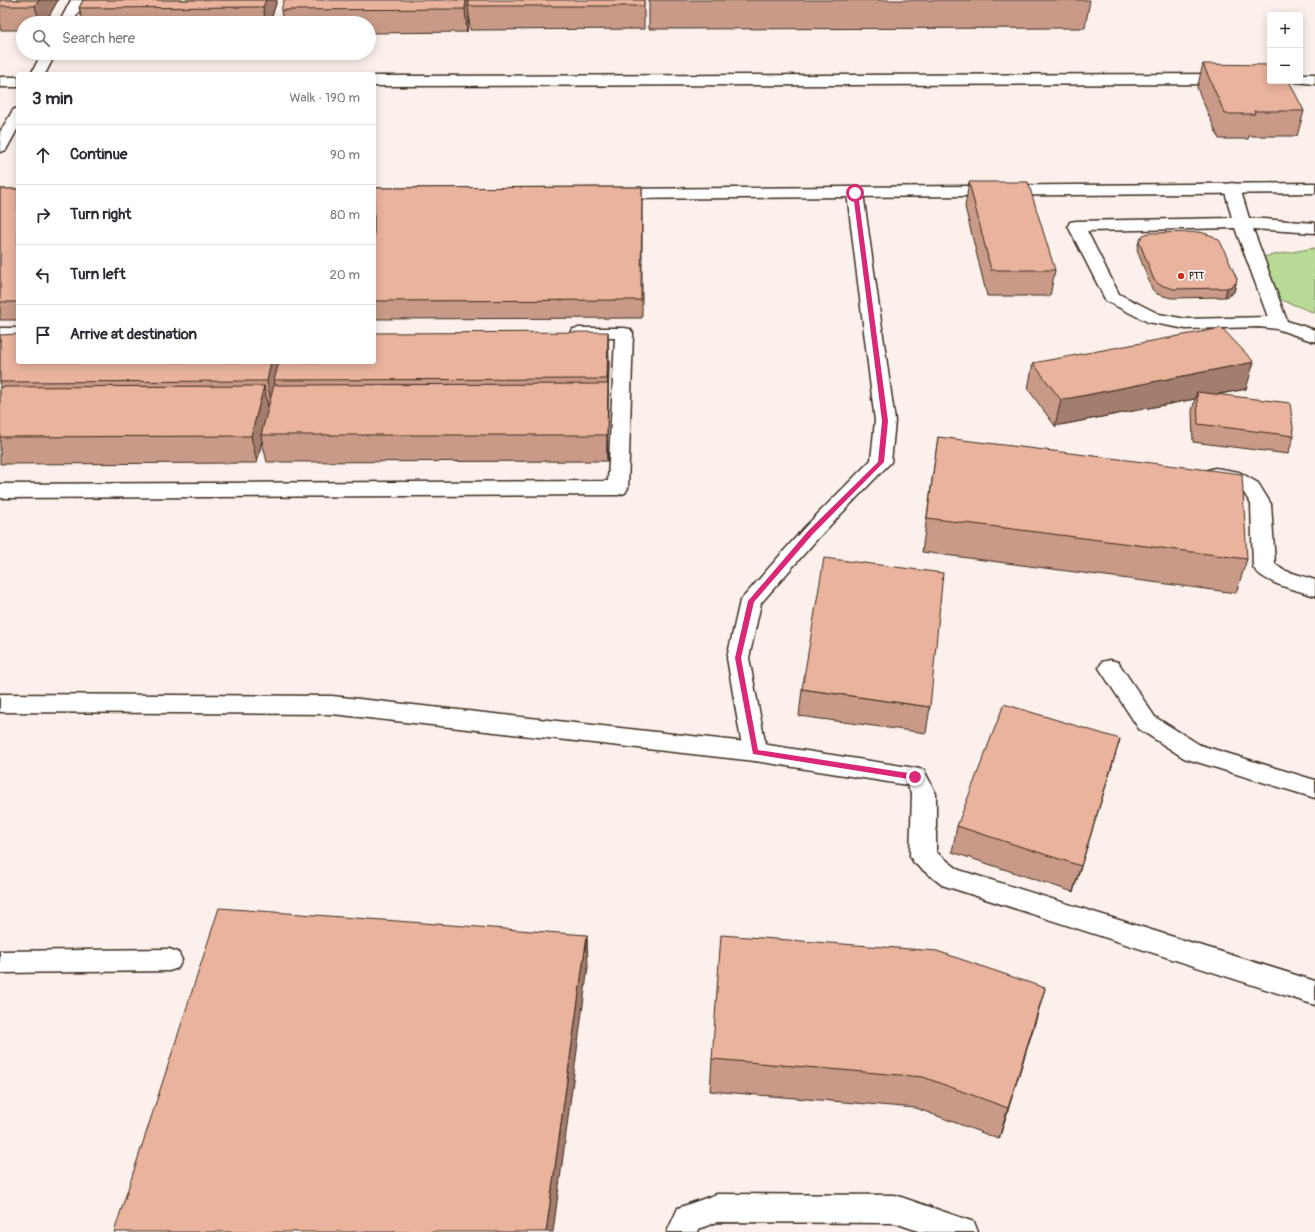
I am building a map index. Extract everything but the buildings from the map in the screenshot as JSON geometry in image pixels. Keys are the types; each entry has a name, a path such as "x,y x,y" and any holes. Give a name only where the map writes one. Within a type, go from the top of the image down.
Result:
{"street":[{"path":"70,16 78,0"},
{"path":"39,72 45,60"},
{"path":"376,81 1267,79"},
{"path":"1303,79 1315,79"},
{"path":"0,82 16,82"},
{"path":"0,148 16,117"},
{"path":"1232,188 1242,223 1279,324"},
{"path":"595,194 1315,188"},
{"path":"755,752 738,658 751,601 811,533 881,462 885,421 855,193"},
{"path":"1315,228 1242,223 1076,226 1112,297 1154,318 1186,324 1259,322 1279,324 1315,336"},
{"path":"0,492 618,488 624,333 562,333"},
{"path":"0,334 16,334"},
{"path":"1193,472 1232,477 1250,488 1261,504 1264,567 1275,575 1315,588"},
{"path":"1110,668 1147,723 1192,752 1315,789"},
{"path":"0,703 332,705 755,752 915,777 924,794 923,856 951,878 1315,993"},
{"path":"0,962 169,960"},
{"path":"682,1232 689,1218 717,1208 895,1210 963,1232"}],"green space":[{"path":"1315,248 1315,313 1279,299 1262,257"}],"place":[{"name":"PTT","path":"1181,276"}],"route":[{"path":"855,193 885,421 881,462 811,533 751,601 738,658 755,752 915,777"}]}
